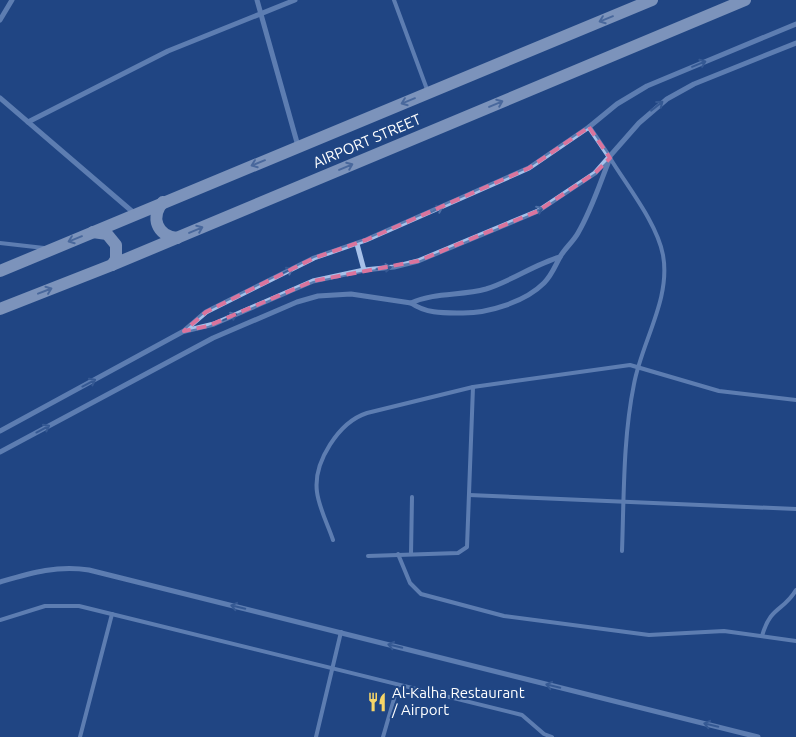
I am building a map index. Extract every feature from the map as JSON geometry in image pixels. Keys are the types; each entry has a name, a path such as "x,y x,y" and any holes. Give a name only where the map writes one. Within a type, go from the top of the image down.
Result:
{"main road":[{"name":"AIRPORT STREET","path":"0,271 652,0"},
{"name":"AIRPORT STREET","path":"0,309 112,265 745,0"},
{"path":"163,202 156,212 157,225 165,235 177,238"},
{"path":"93,232 107,234 116,245 116,259 112,265"}],"street":[{"path":"257,0 259,13 298,146"},
{"path":"28,122 168,51 295,0"},
{"path":"0,20 9,1"},
{"path":"184,332 202,315 322,254 357,244 529,168 589,127 617,104 653,83 796,24"},
{"path":"0,431 184,332 214,324 312,281 418,261 538,210 595,173 610,158 639,122 677,93 796,43"},
{"path":"0,98 135,214"},
{"path":"589,127 610,158"},
{"path":"0,452 213,338 297,302 318,296 351,294 411,303 418,308 438,313 470,313 502,306 532,292 544,283 554,271 560,257 584,223 610,158"},
{"path":"357,244 364,270"},
{"path":"411,303 428,297 467,294 486,289 523,275 546,261 560,257"},
{"path":"0,582 40,570 73,568 341,632 758,737"}],"lane":[{"path":"394,0 428,92"},
{"path":"610,158 653,228 663,253 664,280 662,293 638,366 629,416 622,551"},
{"path":"0,243 51,249"},
{"path":"333,540 320,504 316,485 320,466 340,430 348,422 362,415 473,387 622,366 638,366 719,390 796,400"},
{"path":"368,556 458,553 465,550 467,543 473,387"},
{"path":"469,495 796,509"},
{"path":"411,554 412,497"},
{"path":"398,554 410,583 421,594 504,616 649,635 710,631 796,641"},
{"path":"762,636 770,614 788,600 796,590"},
{"path":"0,620 35,609 57,605 79,606 522,715 544,734 552,737"},
{"path":"80,737 112,614"},
{"path":"316,737 341,632"},
{"path":"383,737 398,685"}],"highlighted area":[{"path":"589,127 610,158 595,173 538,211 418,261 313,281 208,326 184,331 206,312 314,258 366,240 529,168"}],"place":[{"name":"Al-Kalha Restaurant / Airport","path":"377,702"}]}
